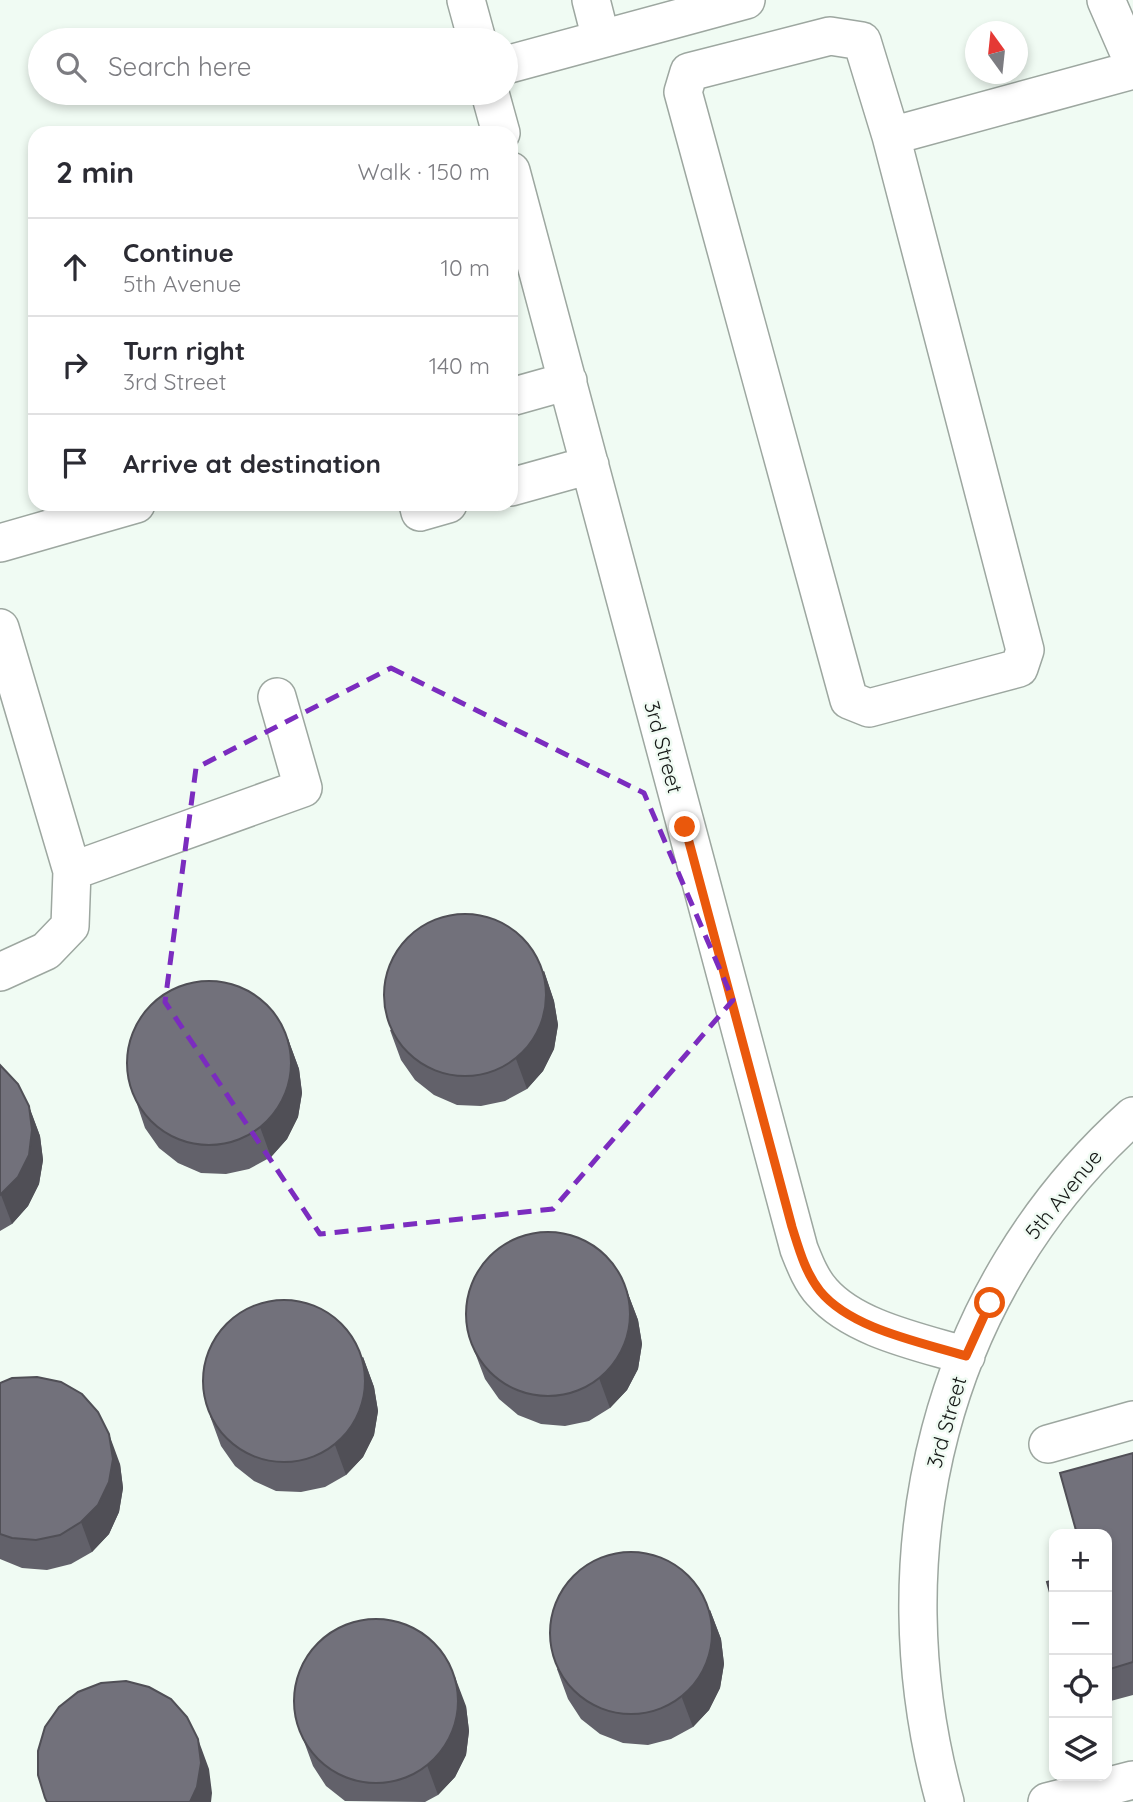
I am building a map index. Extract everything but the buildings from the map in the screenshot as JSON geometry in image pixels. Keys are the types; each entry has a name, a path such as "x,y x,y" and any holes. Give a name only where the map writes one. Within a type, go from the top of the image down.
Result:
{"street":[{"path":"466,0 474,28"},
{"path":"591,0 601,39"},
{"path":"518,62 601,39 685,8 746,0"},
{"path":"1106,0 1133,62"},
{"path":"830,36 862,41 891,136 1025,650 1019,668 869,708 849,700 683,92 689,72 830,36"},
{"path":"891,136 1133,70"},
{"path":"493,105 499,126"},
{"name":"3rd Street","path":"518,197 789,1213 806,1267 820,1291 851,1315 906,1338 966,1356 939,1435 925,1505 918,1579 920,1667 932,1745 945,1802"},
{"path":"518,395 568,382"},
{"path":"518,485 590,465"},
{"path":"0,543 112,511"},
{"path":"0,628 72,871 70,926 46,951 0,972"},
{"path":"72,871 303,789 277,697"},
{"name":"5th Avenue","path":"966,1356 990,1303 1041,1215 1083,1164 1133,1116"},
{"path":"1048,1444 1133,1420"},
{"path":"1047,1802 1133,1780"}],"highlighted area":[{"path":"391,668 644,793 733,1000 553,1209 320,1234 165,1002 196,768"}],"route":[{"path":"685,827 792,1227 806,1267 820,1291 866,1323 966,1356 990,1303"}]}
